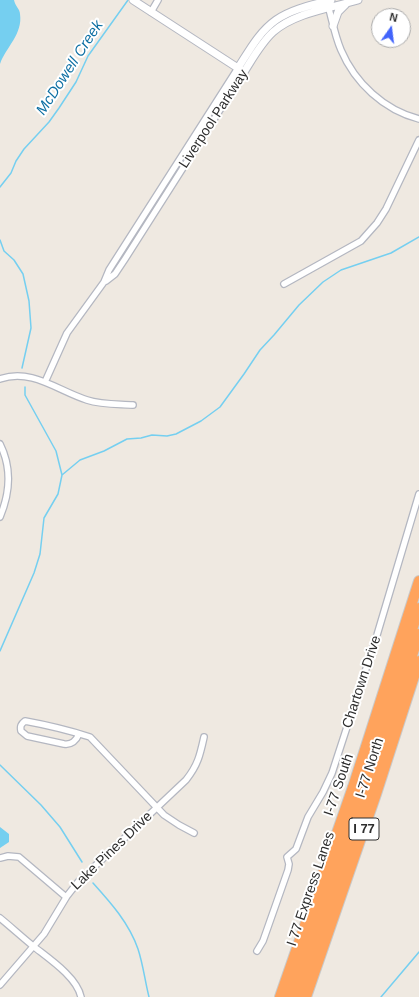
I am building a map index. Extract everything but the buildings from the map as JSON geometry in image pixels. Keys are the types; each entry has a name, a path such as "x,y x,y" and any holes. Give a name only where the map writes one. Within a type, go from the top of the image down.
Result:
{"highway":[{"name":"I-77 South","path":"280,997 372,730 419,581"},
{"name":"I 77 Express Lanes","path":"289,997 375,747 419,608"},
{"name":"I 77 Express Lanes","path":"298,997 373,778 419,634"},
{"path":"401,693 419,654"},
{"name":"I-77 North","path":"306,997 376,794 419,661"},
{"path":"319,910 332,848"}],"street":[{"path":"132,0 241,70"},
{"path":"151,12 158,0"},
{"name":"Liverpool Parkway","path":"45,382 73,324 104,282 115,274 241,70 265,40 279,27 329,3 346,4 358,0"},
{"path":"329,3 333,26 338,42 345,58 362,83 371,93 389,106 419,119"},
{"path":"333,26 338,12 346,4"},
{"path":"284,284 361,241 377,223 386,209 419,140"},
{"path":"0,379 13,376 32,377 88,401 103,404 133,405"},
{"path":"0,444 7,462 9,483 6,500 0,517"},
{"name":"Chartown Drive","path":"257,951 263,941 288,870 289,864 287,857 296,849 308,817 323,792 336,762 419,494"},
{"path":"79,734 73,743 69,745 27,736 21,731 20,728 21,724 25,721 79,734 90,737 156,808 179,825 194,833"},
{"name":"Lake Pines Drive","path":"0,985 44,934 66,897 78,882 186,780 200,759 204,737"},
{"path":"0,858 8,856 19,857 66,897"},
{"path":"0,918 50,959 76,985 81,997"}],"water":[{"path":"0,0 14,0 20,12 20,21 17,34 0,64"},
{"path":"0,827 9,834 9,842 0,848"}],"waterway":[{"name":"McDowell Creek","path":"0,187 11,173 16,161 24,149 49,122 59,108 76,82 88,56 128,0"},
{"path":"62,475 80,460 104,451 127,439 141,438 152,435 167,436 176,434 201,421 220,407 260,350 299,305 323,282 341,270 391,253 419,237"},
{"name":"McDowell Creek","path":"0,240 4,251 14,260 23,274 29,301 31,328 22,368"},
{"name":"McDowell Creek","path":"0,651 34,573 40,554 44,518 58,494 62,475 56,451 25,395 25,387"},
{"name":"McDowell Creek","path":"0,765 41,805 60,827 82,862"},
{"name":"McDowell Creek","path":"93,883 119,914 130,931 138,949 149,997"},
{"path":"381,997 419,952"}]}
